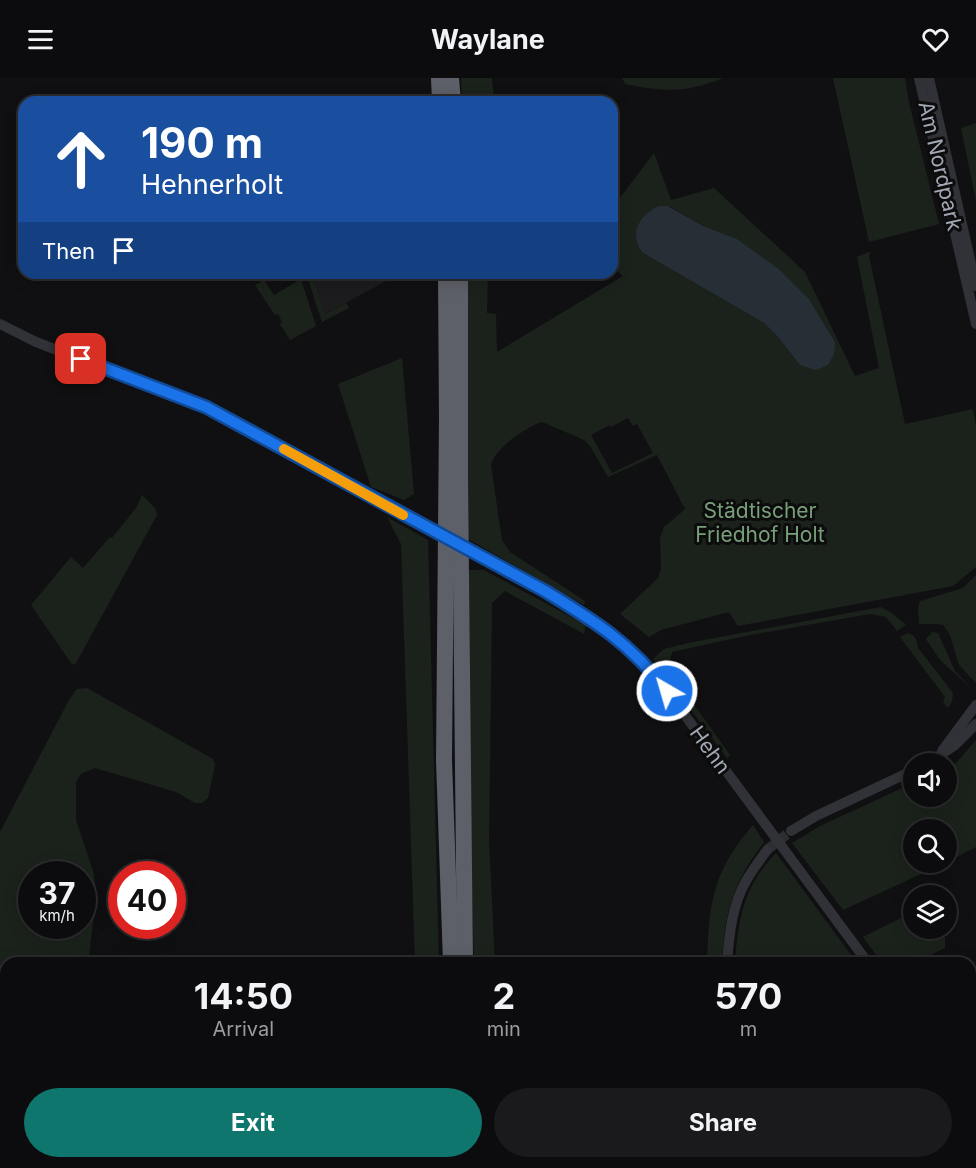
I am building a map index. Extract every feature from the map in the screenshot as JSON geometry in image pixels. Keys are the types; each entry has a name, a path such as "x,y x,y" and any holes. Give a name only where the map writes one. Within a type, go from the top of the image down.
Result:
{"highway":[{"path":"439,78 440,96"},
{"path":"452,78 453,96"},
{"path":"446,279 444,760 451,957"},
{"path":"460,279 465,957"}],"street":[{"name":"Am Nordpark","path":"919,78 976,324"},
{"name":"Am Nordpark","path":"929,78 976,286"},
{"name":"Hehn","path":"0,324 36,342 206,407 594,620 642,660 667,691 864,957"},
{"path":"941,753 976,705"},
{"path":"944,753 956,745 976,724"},
{"path":"791,831 816,816 903,775"},
{"path":"728,957 735,908 744,883 767,850"}],"shaded area":[{"path":"659,206 668,206 703,226 737,239 779,269 809,299 835,342 834,354 828,365 815,370 800,365 764,323 643,253 636,239 638,226 646,214"},
{"path":"314,279 390,279 325,314"}],"green space":[{"path":"461,78 492,78 494,96 462,96"},
{"path":"622,78 723,78 686,89 663,90 625,84"},
{"path":"833,78 905,78 939,224 869,242"},
{"path":"976,123 976,201 961,128"},
{"name":"Städtischer Friedhof Holt","path":"654,153 671,200 714,188 805,272 855,376 879,368 857,257 871,251 869,256 905,424 973,409 976,427 976,567 953,586 738,626 729,612 661,630 649,637 620,614 658,578 661,568 660,538 664,527 685,509 657,455 608,477 584,440 542,422 512,439 498,452 491,465 502,540 510,552 585,601 584,605 468,539 467,279 488,279 487,313 496,314 497,352 623,276 618,271 618,199","holes":["669,206 703,226 737,239 779,269 809,299 835,342 779,338 764,323 643,253","628,418 633,426 637,424 653,453 612,473 591,435"]},
{"path":"301,279 316,326 290,340 280,324 282,322 278,314 275,315 255,285 264,280 274,295"},
{"path":"308,279 314,279 325,314 346,303 349,308 322,322"},
{"path":"402,358 414,494 404,500 371,487 338,384"},
{"path":"142,495 155,508 157,515 75,665 71,663 31,605 71,557 83,568 110,537 112,538 136,508"},
{"path":"387,517 428,540 439,957 415,957 401,544"},
{"path":"469,570 484,570 586,625 584,634 505,591 492,603 489,841 495,957 474,957 470,817"},
{"path":"976,575 976,683 959,665 950,635 943,625 919,624 918,609 920,601 963,588"},
{"path":"881,607 906,625 897,631 886,617 870,614 750,635 672,652 668,668 730,755 727,758 653,659 664,649 693,642"},
{"path":"932,632 938,633 955,671 972,689 940,660 926,639"},
{"path":"908,633 916,639 918,648 953,693 948,708 943,702 945,697 900,637"},
{"path":"87,688 213,759 215,765 208,798 202,803 195,803 176,792 95,768 81,774 76,782 76,820 90,861 18,861 18,939 91,939 89,957 0,957 0,832 69,700 77,689"},
{"path":"976,740 976,847 957,857 957,819 903,819 903,873 923,873 843,910 792,843 820,826 903,788 903,807 957,807 957,762"},
{"path":"753,825 764,842 737,885 728,913 723,957 707,957 709,923 715,890 739,842"},
{"path":"776,853 853,957 736,957 738,931 745,904 750,890 765,865"},
{"path":"903,917 903,939 945,939 945,948 926,957 878,957 863,937"}],"tunnel":[{"path":"767,850 791,831"}],"slow traffic":[{"path":"284,449 403,515"}],"route":[{"path":"81,359 206,407 545,591 594,620 626,645 650,669 667,691"}]}
